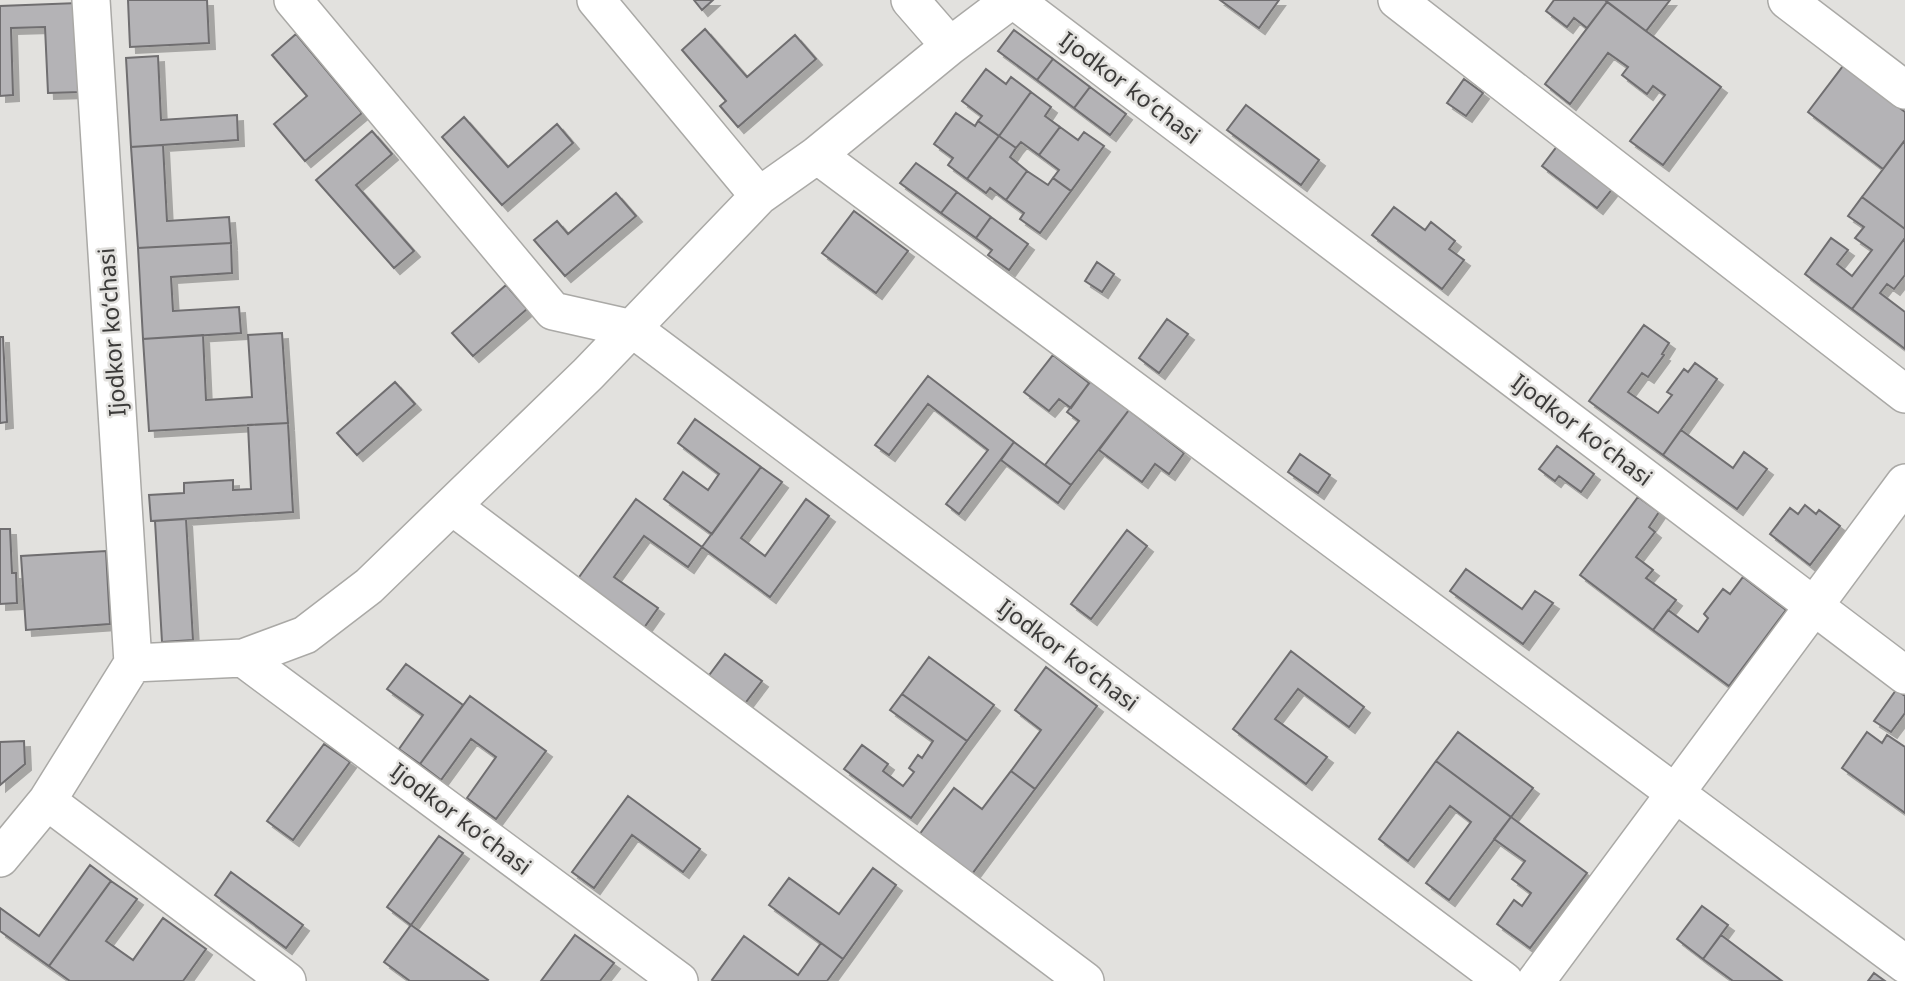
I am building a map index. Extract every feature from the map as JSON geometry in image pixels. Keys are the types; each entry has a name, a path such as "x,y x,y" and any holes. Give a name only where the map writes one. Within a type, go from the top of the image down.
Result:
{"street":[{"name":"Ijodkor koʻchasi","path":"91,0 133,663 243,658 305,635 369,586 452,506 633,329 759,196 817,155 950,46 1013,0 1905,675"},
{"name":"Ijodkor koʻchasi","path":"293,0 553,311 633,329 1504,981"},
{"path":"596,0 759,196"},
{"path":"910,0 950,46"},
{"path":"1397,0 1905,394"},
{"path":"1787,0 1905,90"},
{"path":"817,155 1905,964"},
{"path":"1536,981 1905,483"},
{"path":"452,506 1085,981"},
{"name":"Ijodkor koʻchasi","path":"243,658 679,981"},
{"path":"0,858 47,801 133,663"},
{"path":"47,801 287,981"}],"building":[{"path":"128,0 207,0 209,43 130,47"},
{"path":"694,0 713,0 702,10"},
{"path":"1220,0 1279,0 1259,28"},
{"path":"1554,0 1607,2 1587,28 1574,18 1567,27 1546,11"},
{"path":"1605,0 1670,0 1646,31"},
{"path":"1607,2 1721,87 1663,165 1630,141 1665,95 1653,86 1647,94 1622,75 1628,67 1608,53 1570,104 1545,84"},
{"path":"78,3 81,92 48,93 45,27 11,28 13,95 0,96 0,6"},
{"path":"705,29 747,77 795,35 816,59 738,127 720,106 726,101 682,50"},
{"path":"1014,30 1053,59 1037,80 998,51"},
{"path":"296,34 362,113 305,161 274,124 307,96 272,55"},
{"path":"158,56 161,120 237,115 238,140 131,147 126,58"},
{"path":"1053,59 1090,87 1074,108 1037,80"},
{"path":"1843,66 1905,112 1905,140 1883,169 1808,112"},
{"path":"986,69 1006,84 1011,77 1031,92 999,136 978,121 982,116 962,101"},
{"path":"1464,79 1483,93 1466,116 1447,103"},
{"path":"1090,87 1126,114 1110,135 1074,108"},
{"path":"1031,92 1051,107 1045,116 1060,127 1039,155 1021,142 1016,148 999,136"},
{"path":"1246,105 1319,160 1301,185 1227,130"},
{"path":"956,113 975,126 978,121 999,136 967,179 948,165 953,158 934,144"},
{"path":"464,117 508,167 557,124 573,143 502,205 442,137"},
{"path":"1060,127 1078,140 1084,132 1104,146 1071,191 1053,178 1059,170 1039,155"},
{"path":"372,131 392,154 356,185 414,251 394,268 316,180"},
{"path":"999,136 1016,148 1010,157 1027,171 1006,200 990,188 986,193 967,179"},
{"path":"1905,140 1905,229 1862,197"},
{"path":"163,145 167,221 229,217 231,243 138,248 131,147"},
{"path":"1558,145 1613,188 1597,208 1542,166"},
{"path":"916,163 957,192 941,213 900,183"},
{"path":"1027,171 1048,185 1053,178 1071,191 1040,233 1020,219 1024,213 1006,200"},
{"path":"957,192 991,217 976,238 941,213"},
{"path":"616,193 636,216 565,276 534,240 557,221 568,234"},
{"path":"1862,197 1905,229 1905,238 1852,309 1805,274 1831,238 1848,250 1837,264 1852,276 1872,250 1855,238 1864,227 1848,216"},
{"path":"1394,207 1425,230 1431,222 1455,241 1449,249 1464,260 1442,289 1372,235"},
{"path":"854,211 908,251 876,293 822,253"},
{"path":"991,217 1028,244 1009,270 988,255 992,250 976,238"},
{"path":"1905,238 1905,275 1894,289 1887,284 1880,293 1905,312 1905,349 1852,309"},
{"path":"231,243 232,273 171,277 173,311 239,307 241,333 143,339 138,248"},
{"path":"1097,262 1114,274 1102,292 1085,281"},
{"path":"506,285 527,309 473,356 452,333"},
{"path":"1167,319 1188,334 1159,373 1139,358"},
{"path":"1644,325 1669,343 1648,377 1642,373 1628,392 1658,413 1672,395 1667,392 1684,369 1688,372 1695,363 1717,379 1663,455 1589,401"},
{"path":"282,333 288,423 149,431 143,339 203,335 206,400 252,397 248,335"},
{"path":"0,337 3,337 7,422 0,423"},
{"path":"1053,355 1089,383 1071,408 1059,399 1049,411 1024,392"},
{"path":"928,376 1014,442 959,514 946,504 988,450 928,404 889,455 875,445"},
{"path":"1091,381 1129,410 1071,485 1045,465 1079,421 1067,412"},
{"path":"395,382 415,404 357,455 337,433"},
{"path":"1129,410 1184,453 1169,474 1155,464 1142,482 1099,450"},
{"path":"695,419 761,467 712,534 664,499 683,472 708,490 719,474 678,443"},
{"path":"288,423 293,512 151,521 149,495 184,493 184,483 233,480 233,490 251,489 248,425"},
{"path":"1681,430 1733,468 1744,452 1767,469 1737,509 1663,455"},
{"path":"1014,442 1071,485 1058,503 1001,460"},
{"path":"1557,446 1594,474 1581,492 1559,476 1555,481 1539,469"},
{"path":"1300,454 1330,475 1318,493 1288,472"},
{"path":"761,467 782,482 741,538 765,556 806,499 829,516 770,597 702,547"},
{"path":"1638,497 1659,512 1649,527 1655,532 1636,557 1653,570 1646,578 1676,600 1653,630 1580,575"},
{"path":"636,499 702,547 688,567 644,536 614,577 658,608 641,632 574,584"},
{"path":"1805,505 1816,514 1819,510 1840,526 1810,565 1770,534 1790,508 1798,514"},
{"path":"186,519 193,640 162,642 155,521"},
{"path":"0,529 10,529 12,573 16,573 17,603 0,604"},
{"path":"1127,530 1147,546 1091,619 1071,604"},
{"path":"106,551 110,624 26,630 21,556"},
{"path":"1466,569 1522,609 1535,591 1553,603 1523,644 1450,591"},
{"path":"1743,577 1786,610 1729,686 1653,630 1668,610 1698,632 1708,618 1704,614 1723,589 1730,594"},
{"path":"1291,651 1364,707 1349,727 1298,689 1275,719 1327,757 1306,784 1233,729"},
{"path":"725,654 762,681 743,706 707,678"},
{"path":"929,657 994,705 967,741 902,694"},
{"path":"406,664 463,705 420,764 399,749 423,715 387,689"},
{"path":"1046,667 1097,706 1035,789 1011,771 1041,730 1015,710"},
{"path":"1896,690 1905,696 1905,713 1891,732 1874,721"},
{"path":"902,694 967,741 911,818 844,769 862,745 888,764 883,771 903,786 914,772 909,768 918,755 922,758 933,741 890,710"},
{"path":"470,696 546,751 496,819 467,798 496,757 471,739 441,780 420,764"},
{"path":"1458,732 1533,788 1511,817 1436,761"},
{"path":"1867,732 1882,743 1887,735 1905,747 1905,813 1842,768"},
{"path":"24,741 25,764 0,785 0,742"},
{"path":"324,744 350,762 293,840 267,821"},
{"path":"1436,761 1511,817 1449,900 1426,883 1471,822 1450,806 1408,861 1379,839"},
{"path":"1011,771 1035,789 972,874 919,835 954,788 982,809"},
{"path":"628,796 700,849 683,872 632,835 594,888 572,872"},
{"path":"1511,817 1587,873 1530,948 1497,924 1514,900 1522,906 1531,893 1512,879 1525,861 1494,839"},
{"path":"439,836 463,853 411,925 387,907"},
{"path":"90,865 111,881 49,966 0,931 0,908 39,936"},
{"path":"873,868 896,885 843,959 769,905 789,878 839,914"},
{"path":"231,872 303,925 286,948 215,895"},
{"path":"111,881 137,899 106,941 133,960 163,918 206,949 183,981 70,981 49,966"},
{"path":"1702,906 1728,925 1703,959 1677,939"},
{"path":"411,925 488,980 410,981 384,962"},
{"path":"575,935 614,963 600,981 541,981"},
{"path":"1721,935 1782,981 1733,981 1703,959"},
{"path":"744,936 798,975 821,943 843,959 827,981 712,980"},
{"path":"1874,973 1885,981 1868,981"}]}
